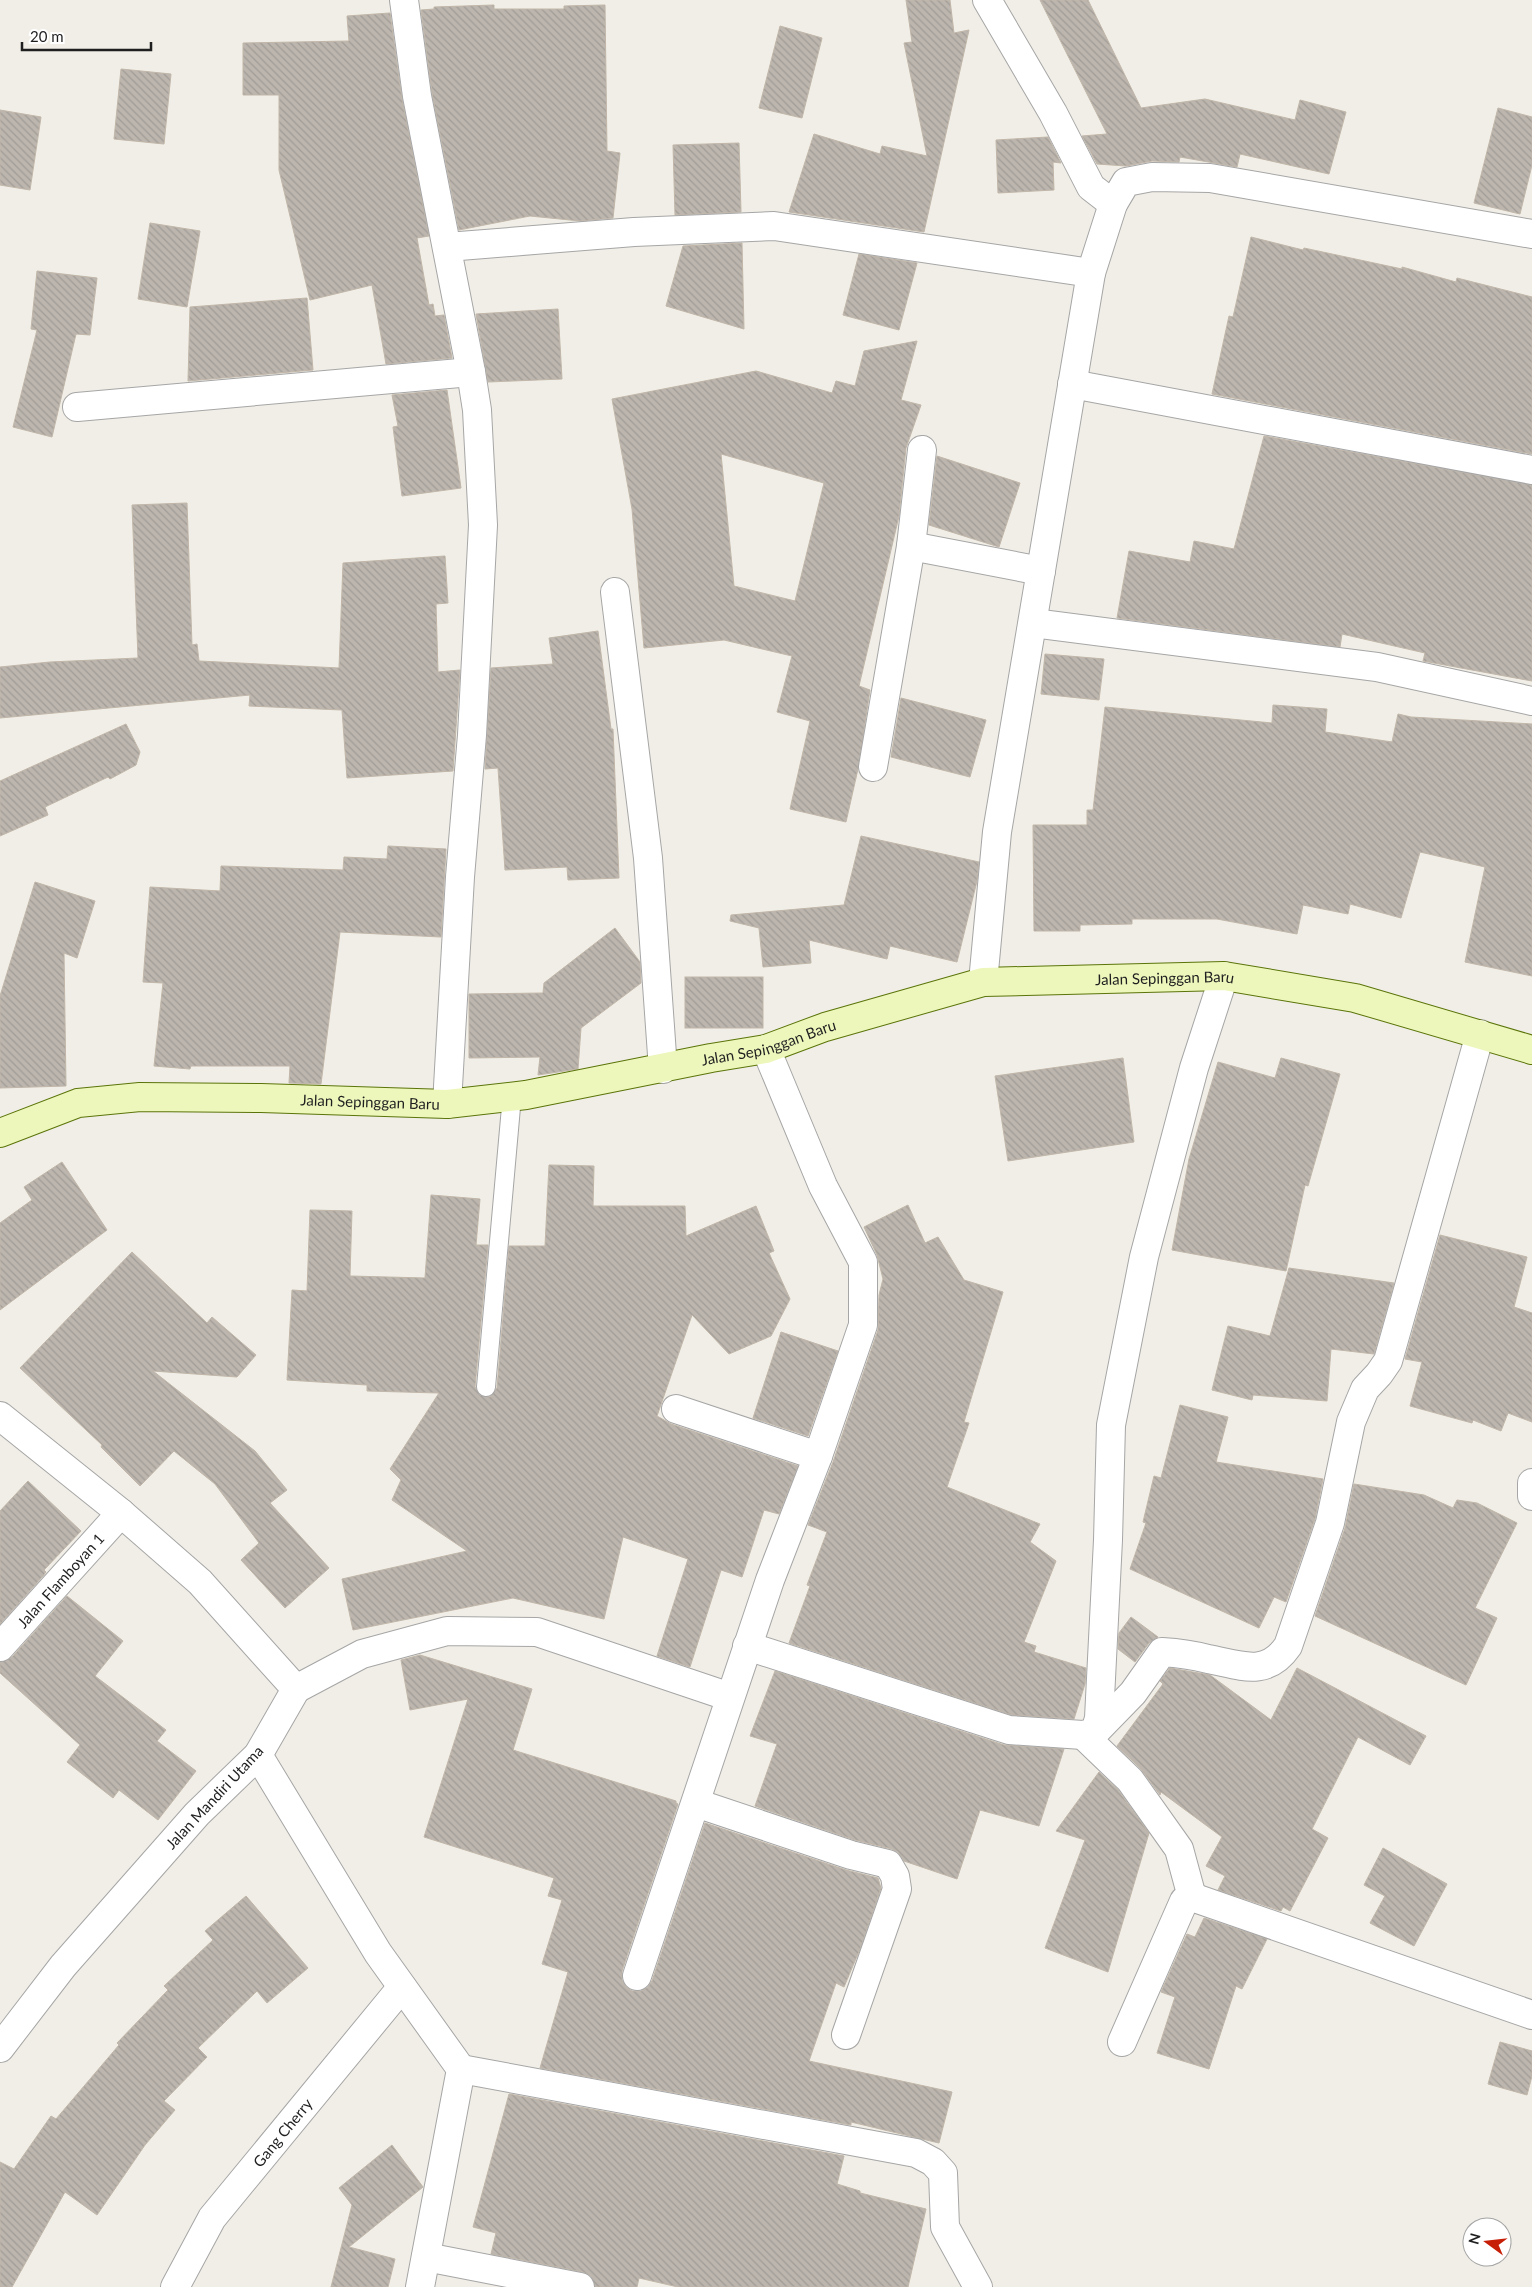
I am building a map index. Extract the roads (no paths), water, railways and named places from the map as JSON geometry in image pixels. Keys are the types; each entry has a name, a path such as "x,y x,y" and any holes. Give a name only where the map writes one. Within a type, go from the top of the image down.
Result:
{"street":[{"path":"404,0 417,96 477,410 483,525 472,735 460,877 448,1104"},
{"path":"987,0 1053,113 1091,187 1113,204"},
{"path":"983,982 997,832 1091,273 1113,204 1126,182 1152,177 1210,178 1532,234"},
{"path":"447,247 634,232 774,226 1091,273"},
{"path":"77,408 471,372"},
{"path":"1072,384 1532,470"},
{"path":"873,767 911,546 922,450"},
{"path":"911,546 1041,571"},
{"path":"615,592 648,858 663,1068"},
{"path":"1033,624 1377,668 1532,701"},
{"path":"1089,1734 1099,1718 1108,1540 1110,1425 1144,1257 1194,1068 1224,976"},
{"name":"Jalan Sepinggan Baru","path":"0,1133 78,1103 140,1097 261,1098 448,1104 512,1096 711,1058 766,1050 825,1027 983,982 1224,976 1355,998 1532,1050"},
{"path":"1089,1734 1133,1693 1162,1652 1208,1658 1246,1668 1268,1664 1281,1657 1288,1646 1330,1523 1351,1422 1365,1389 1379,1374 1388,1360 1480,1034"},
{"path":"636,1976 676,1855 696,1803 747,1646 818,1456 862,1325 862,1262 823,1186 766,1050"},
{"path":"676,1409 818,1456"},
{"path":"0,1416 121,1513 200,1582 296,1689 362,1654 447,1631 537,1632 730,1697"},
{"path":"1532,1483 1532,1496"},
{"name":"Jalan Flamboyan 1","path":"0,1647 121,1513"},
{"path":"747,1646 1009,1730 1089,1734 1130,1780 1179,1849 1192,1897"},
{"name":"Jalan Mandiri Utama","path":"0,2048 62,1966 197,1814 258,1755 296,1689"},
{"path":"258,1755 378,1953 461,2069 916,2153 933,2162 943,2172 945,2227 978,2287"},
{"path":"696,1803 851,1855 888,1864 896,1876 897,1889 846,2034"},
{"path":"1122,2042 1184,1901 1192,1897 1532,2015"},
{"name":"Gang Cherry","path":"175,2287 212,2218 402,1987"},
{"path":"420,2287 461,2069"},
{"path":"426,2257 580,2287"}],"lane":[{"path":"486,1387 512,1096"}]}
